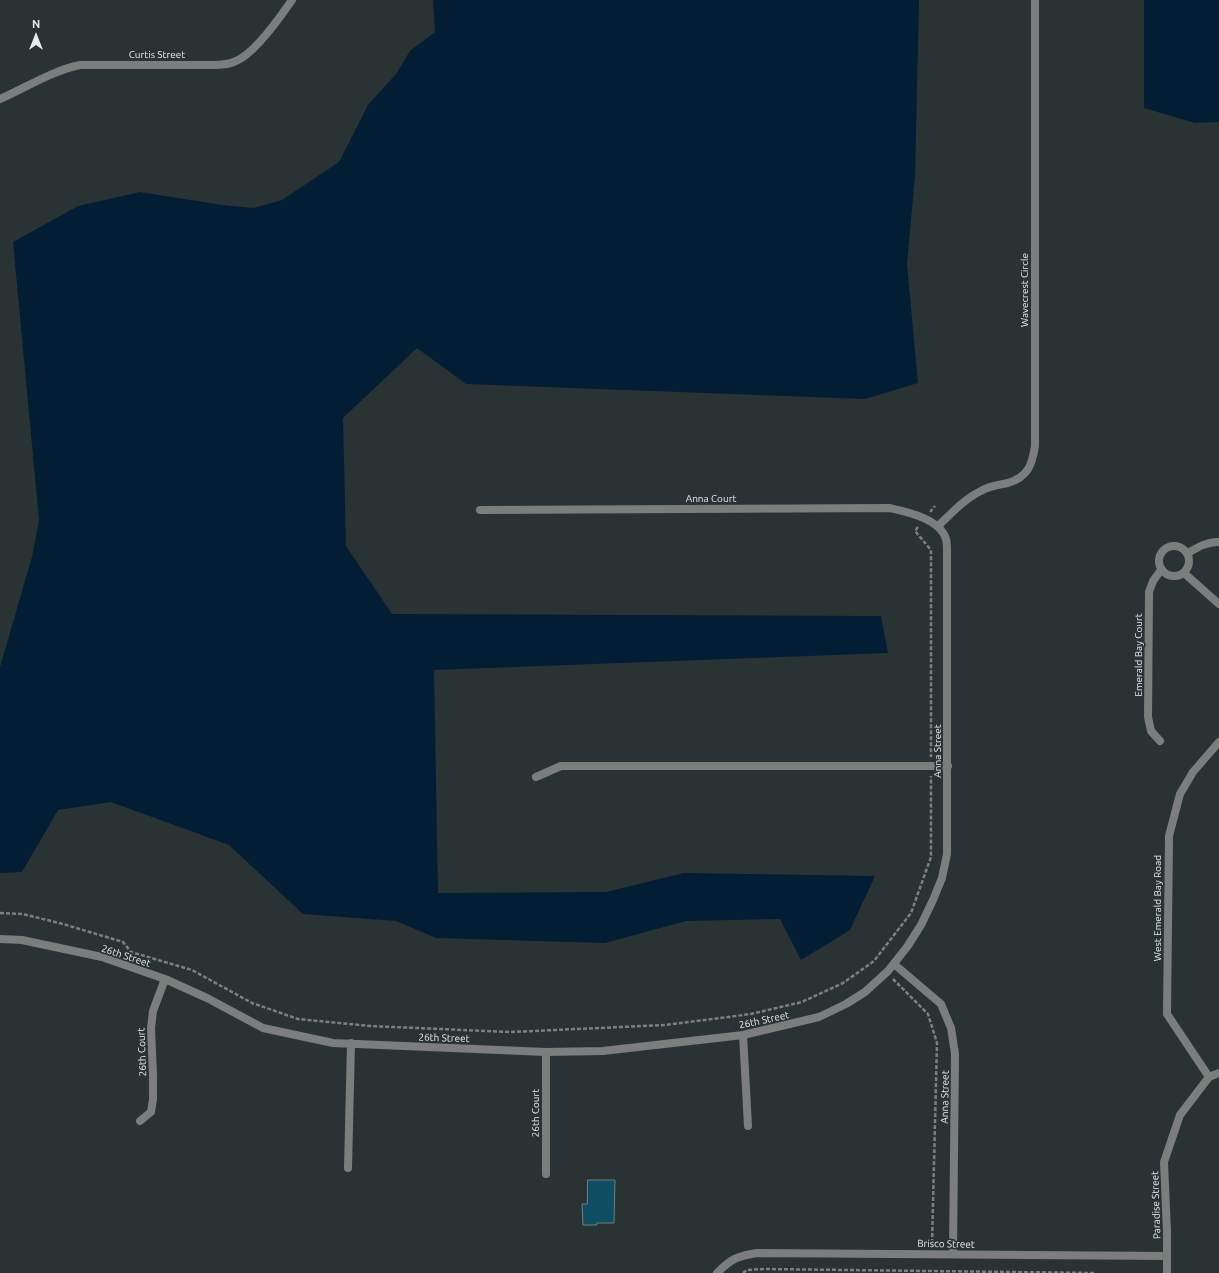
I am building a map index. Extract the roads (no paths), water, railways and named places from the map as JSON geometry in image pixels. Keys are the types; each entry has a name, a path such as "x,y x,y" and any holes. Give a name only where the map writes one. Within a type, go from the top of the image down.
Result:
{"street":[{"name":"Curtis Street","path":"0,99 58,72 80,65 212,65 227,64 237,61 250,53 285,11 292,0"},
{"name":"Wavecrest Circle","path":"938,526 969,498 982,490 1018,479 1028,470 1033,458 1035,446 1035,0"},
{"name":"Anna Court","path":"480,510 890,508 909,512 938,526"},
{"name":"Anna Street","path":"887,972 922,925 942,878 947,854 947,552 946,538 938,526"},
{"path":"1161,570 1169,576 1180,575 1188,568 1188,553 1202,545 1219,542"},
{"name":"Emerald Bay Court","path":"1160,741 1152,731 1148,717 1149,592 1153,581 1161,570 1159,566 1159,556 1165,548 1170,546 1180,546 1188,553"},
{"path":"1184,573 1219,604"},
{"name":"West Emerald Bay Road","path":"1209,1077 1167,1014 1168,836 1180,794 1193,772 1219,742"},
{"path":"536,777 561,766 948,766"},
{"name":"26th Street","path":"0,939 22,940 102,957 165,979 207,998 262,1028 333,1043 546,1052 603,1051 744,1035 819,1017 846,1004 865,992 887,972"},
{"name":"Anna Street","path":"894,964 941,1004 951,1028 955,1054 953,1254"},
{"name":"26th Court","path":"140,1121 151,1112 153,1099 153,1075 151,1028 153,1011 165,979"},
{"path":"744,1035 748,1126"},
{"path":"348,1168 351,1043"},
{"name":"26th Court","path":"546,1052 546,1174"},
{"path":"1209,1077 1219,1073"},
{"name":"Paradise Street","path":"1167,1273 1164,1162 1180,1115 1209,1077"},
{"name":"Brisco Street","path":"717,1273 727,1263 741,1255 757,1252 1167,1256"}],"water":[{"path":"433,0 919,0 915,176 907,264 918,383 865,399 466,384 417,348 343,418 346,546 392,614 881,616 888,653 434,670 438,893 606,892 684,873 875,876 850,930 801,960 780,919 686,921 605,943 436,938 396,921 303,914 229,845 111,802 58,810 22,872 0,873 0,667 32,557 39,520 13,242 78,206 140,192 222,205 254,208 282,200 339,162 368,105 396,74 410,51 435,32"},
{"path":"1144,0 1219,0 1219,122 1195,123 1144,108"}]}
